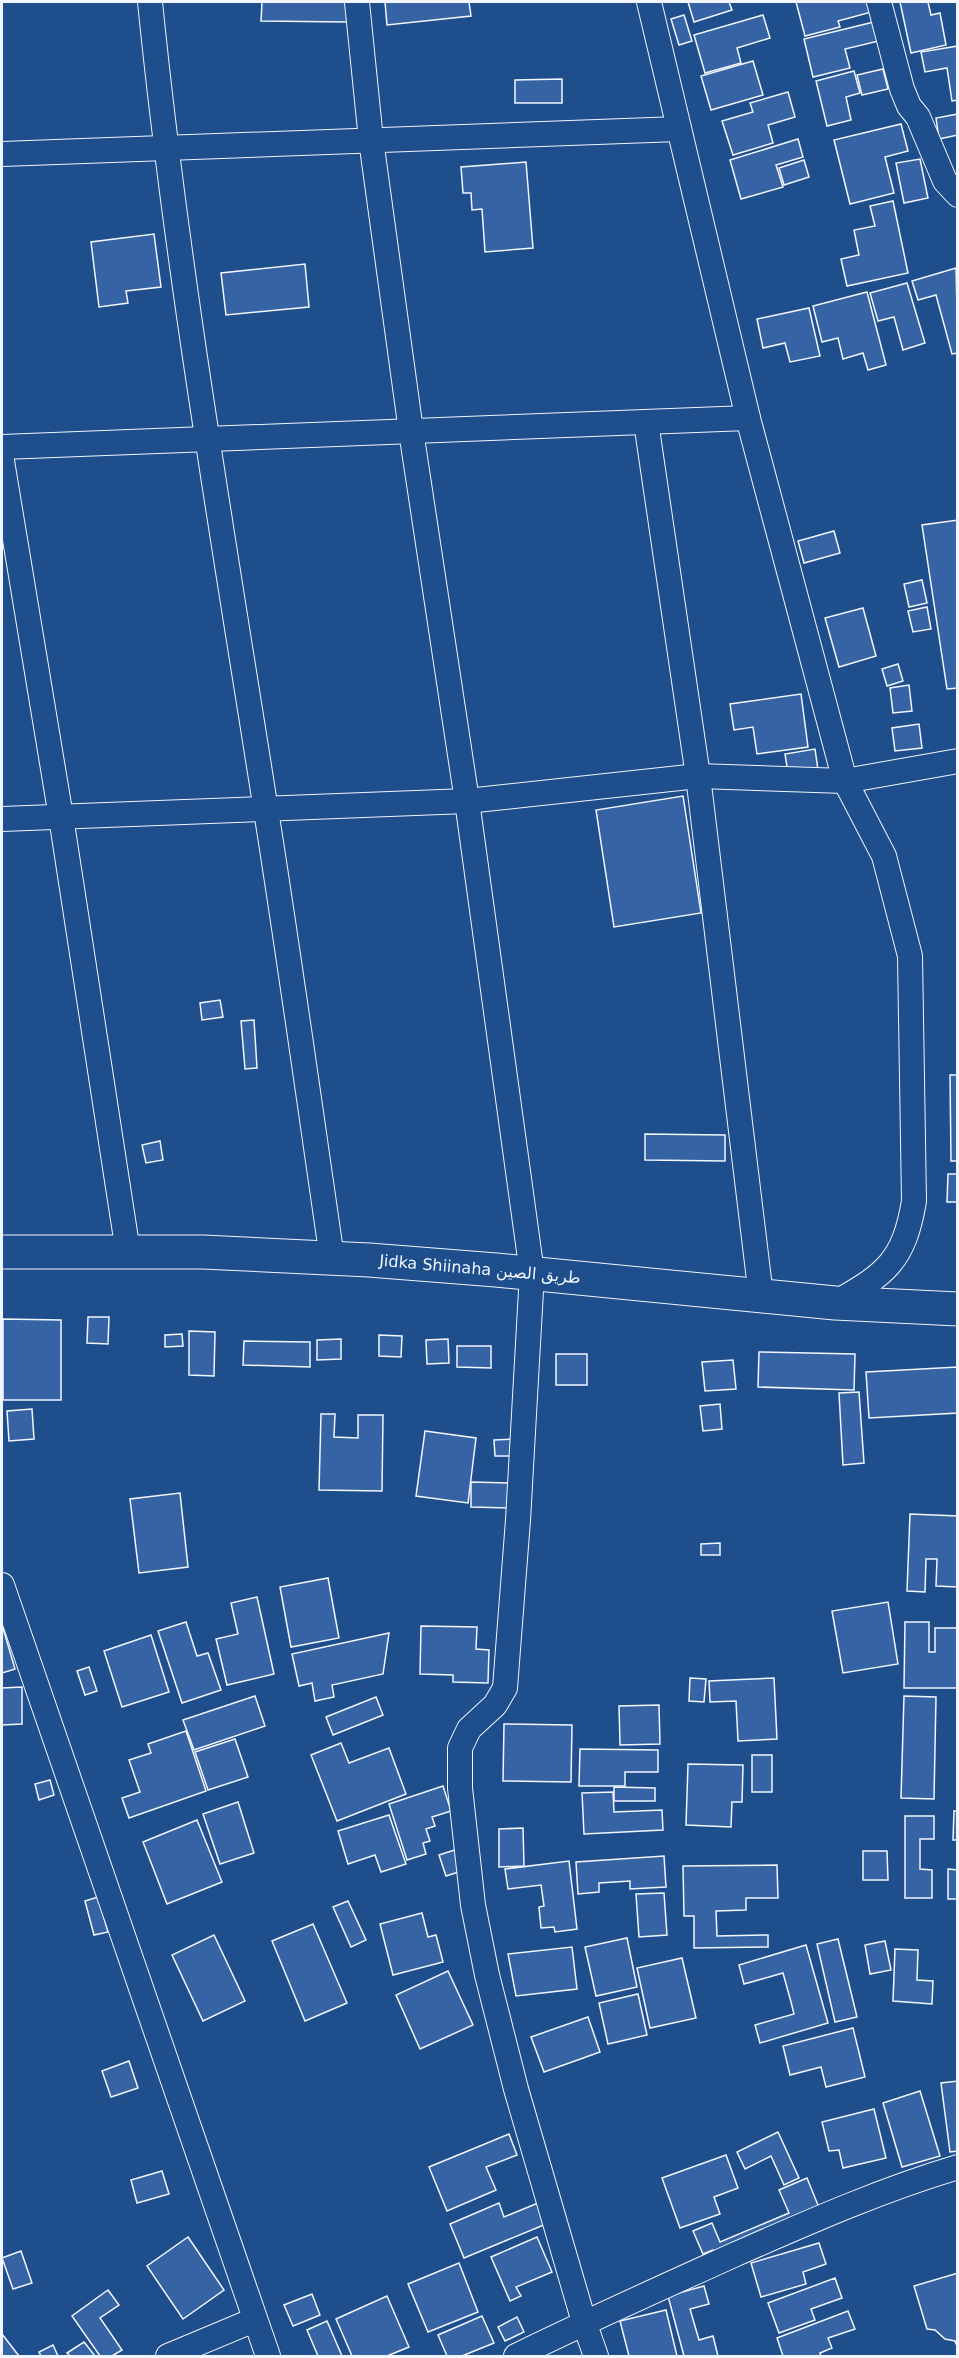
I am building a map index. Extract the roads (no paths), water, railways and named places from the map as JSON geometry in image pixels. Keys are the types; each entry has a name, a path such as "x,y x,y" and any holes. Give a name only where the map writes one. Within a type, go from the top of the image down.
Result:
{"main road":[{"name":"Jidka Shiinaha طريق الصين","path":"2,1252 203,1252 332,1258 532,1273 835,1303 957,1309"}],"street":[{"path":"150,2 165,147 207,439 266,809 332,1258"},
{"path":"357,2 371,140 411,431 467,801 532,1273 505,1688 495,1705 469,1729 460,1748 460,1788 473,1905 487,1975 516,2089 596,2356"},
{"path":"649,2 748,418 845,781 884,856 910,956 914,1201 909,1231 894,1262 866,1286 835,1303"},
{"path":"879,2 909,106 918,117 945,181 957,195"},
{"path":"2,154 679,129"},
{"path":"2,447 748,418"},
{"path":"646,422 698,776 761,1296"},
{"path":"2,461 61,817 128,1252"},
{"path":"2,819 467,801 698,776 845,781 957,761"},
{"path":"2,1585 268,2356"},
{"path":"516,2356 584,2322 804,2224 903,2183 957,2167"},
{"path":"168,2356 254,2320"}]}
